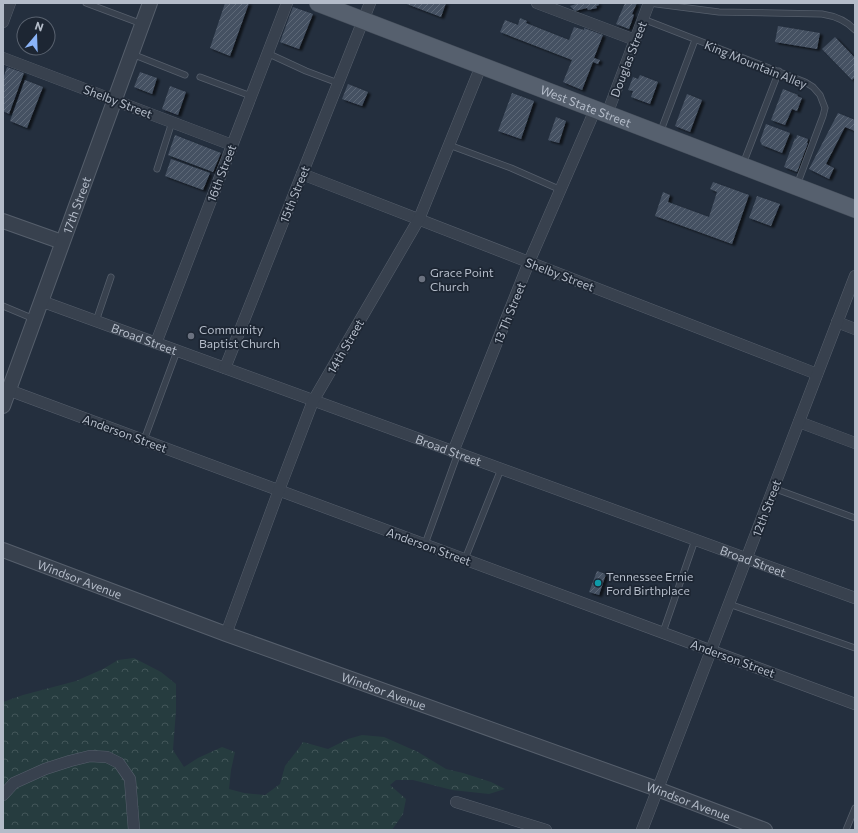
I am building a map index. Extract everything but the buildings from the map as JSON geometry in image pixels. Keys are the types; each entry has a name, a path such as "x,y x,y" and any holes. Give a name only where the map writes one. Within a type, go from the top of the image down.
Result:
{"main road":[{"name":"West State Street","path":"318,3 855,209"}],"street":[{"path":"3,22 10,3"},
{"name":"17th Street","path":"3,406 6,389 35,319 150,3"},
{"name":"16th Street","path":"156,343 287,3"},
{"name":"15th Street","path":"225,368 370,3"},
{"path":"537,3 635,40"},
{"name":"Douglas Street","path":"601,112 635,40 649,3"},
{"name":"Shelby Street","path":"3,58 232,145"},
{"name":"14th Street","path":"226,634 313,401 419,219 481,66"},
{"name":"13 Th Street","path":"456,453 529,262 561,190 601,112"},
{"name":"Shelby Street","path":"302,174 817,374"},
{"path":"3,220 62,242"},
{"name":"12th Street","path":"642,830 855,276"},
{"name":"Broad Street","path":"41,301 855,598"},
{"path":"837,322 855,329"},
{"name":"Anderson Street","path":"6,389 855,704"},
{"path":"799,422 855,443"},
{"name":"Windsor Avenue","path":"3,550 226,634 657,789 765,830"},
{"path":"3,795 14,783 45,768 90,756 107,757 119,764 130,779 134,830"},
{"path":"456,802 546,830"}],"lane":[{"path":"86,3 142,24"},
{"path":"649,3 719,12 822,14 842,20 855,30"},
{"name":"King Mountain Alley","path":"643,19 779,71 813,87 820,95 825,108 796,187"},
{"path":"659,134 695,40"},
{"path":"267,53 306,71 338,83"},
{"path":"131,54 186,75"},
{"path":"742,166 779,71"},
{"path":"200,77 251,96"},
{"path":"157,169 172,122"},
{"path":"449,145 511,168 561,190"},
{"path":"96,321 111,277"},
{"path":"3,306 35,319"},
{"path":"144,440 177,351"},
{"path":"425,544 456,453"},
{"path":"466,559 501,469"},
{"path":"773,488 855,518"},
{"path":"663,632 695,540"},
{"path":"729,604 855,648"},
{"path":"846,830 855,808"}],"green space":[{"path":"134,658 161,672 176,684 173,750 184,767 198,758 222,747 235,752 229,789 244,793 265,795 280,784 285,766 303,742 328,749 348,739 362,735 384,737 418,752 446,769 491,782 505,789 489,794 452,790 413,780 396,780 390,785 406,799 403,814 392,830 3,830 3,702 76,681 103,669 118,660"}],"place":[{"name":"Grace Point Church","path":"422,279"},
{"name":"Community Baptist Church","path":"191,336"},
{"name":"Tennessee Ernie Ford Birthplace","path":"598,583"}]}
